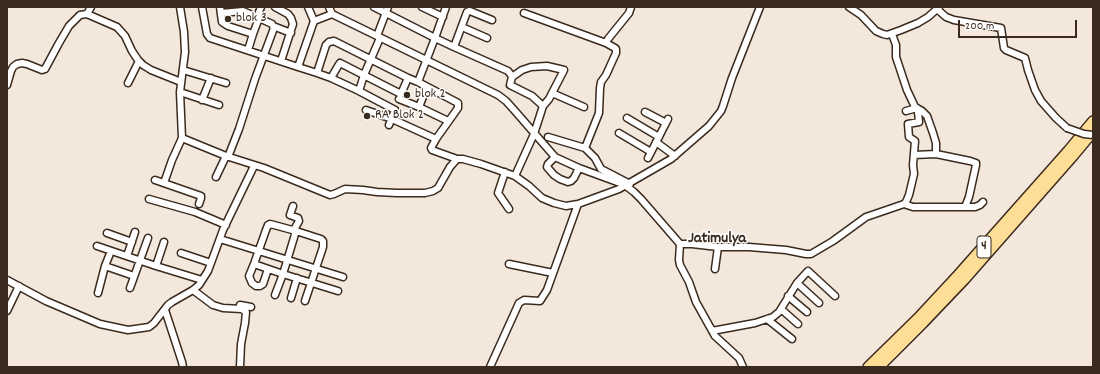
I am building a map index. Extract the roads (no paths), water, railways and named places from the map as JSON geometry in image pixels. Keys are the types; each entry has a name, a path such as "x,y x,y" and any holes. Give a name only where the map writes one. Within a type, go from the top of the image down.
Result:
{"highway":[{"name":"4","path":"868,367 918,318 958,275 1093,121"},
{"name":"4","path":"879,367 964,280 1093,132"}],"street":[{"path":"87,14 91,7"},
{"path":"164,183 182,138 180,92 185,43 180,7"},
{"path":"202,7 208,36 332,78 395,110"},
{"path":"248,50 261,7"},
{"path":"275,7 288,14 293,24 281,61"},
{"path":"298,67 314,21 308,7"},
{"path":"329,7 332,14 502,98 555,158 628,185"},
{"path":"374,7 386,10 435,38 508,71 512,77"},
{"path":"422,7 443,17"},
{"path":"418,82 446,7"},
{"path":"606,43 630,13 631,7"},
{"path":"317,73 326,45 331,41 334,41 418,82 458,104 458,108 432,146 432,150 457,159 463,159 481,164 515,176 542,198 554,204 566,206 578,204 619,190 628,185 675,156 709,126 721,111 732,78 760,7"},
{"path":"849,7 857,9 876,31 883,34 892,34 908,27 928,16 938,8 946,16 954,20 1001,28 1004,48 1025,58 1035,90 1041,101 1067,128 1084,134 1093,135"},
{"path":"253,34 224,24 221,10 243,11 291,33"},
{"path":"359,91 371,60 386,10"},
{"path":"454,47 467,12 470,10 492,20"},
{"path":"524,13 606,43 616,50 606,75 601,82 599,113 585,148"},
{"path":"7,85 11,71 17,64 22,63 42,70 45,69 69,26 80,15 87,14 116,27 125,36 132,51 139,61 151,70 181,82"},
{"path":"314,21 332,14"},
{"path":"216,177 239,128 274,31 273,26"},
{"path":"462,27 487,38"},
{"path":"892,34 896,45 896,57 915,107 925,114 929,120 936,143 936,154"},
{"path":"128,83 139,61"},
{"path":"332,78 340,63 448,122"},
{"path":"515,176 534,134 543,106 549,99 564,70 546,66 531,67 522,70 512,77 510,85 532,96 543,106"},
{"path":"183,70 226,83"},
{"path":"202,100 211,78"},
{"path":"390,122 408,78"},
{"path":"419,107 427,87"},
{"path":"180,92 219,105"},
{"path":"552,93 584,107"},
{"path":"906,111 918,109"},
{"path":"904,204 906,202 913,179 915,141 909,137 908,124 919,122 918,109"},
{"path":"366,110 390,122 436,139"},
{"path":"619,134 650,155 667,121 645,112"},
{"path":"626,118 658,139 675,156"},
{"path":"548,137 585,148 595,158 601,169 628,185 680,244 680,265 689,282 696,302 715,336 739,358 743,367"},
{"path":"182,138 254,166 264,168 330,195 345,189 377,192 425,193 433,191 438,188 450,167 457,159"},
{"path":"914,155 936,154 976,163 969,197 965,207"},
{"path":"555,158 548,164 547,167 560,179 568,182 571,181 579,168"},
{"path":"7,280 46,301 100,324 128,330 149,327 172,302 199,286 208,271 226,225 254,166"},
{"path":"505,172 498,193 509,209"},
{"path":"155,180 201,196 200,204"},
{"path":"149,199 195,212 226,225"},
{"path":"680,244 718,247 749,247 811,254 833,241 866,217 904,204 912,207 975,207 983,202"},
{"path":"490,367 519,303 524,300 540,300 547,290 578,204"},
{"path":"275,295 296,232 295,228 298,219 290,215 293,206"},
{"path":"268,269 263,284 260,286 252,284 249,276 268,225 274,225 323,241 323,247 306,301"},
{"path":"127,256 135,232"},
{"path":"107,233 132,242"},
{"path":"130,288 148,238"},
{"path":"220,239 343,277"},
{"path":"156,266 164,242"},
{"path":"97,246 202,280"},
{"path":"715,269 718,247"},
{"path":"98,293 105,266 111,251"},
{"path":"182,253 211,263"},
{"path":"254,264 338,291"},
{"path":"509,264 553,273"},
{"path":"105,266 134,276"},
{"path":"712,331 755,323 773,317 781,309 796,283 808,271 835,296"},
{"path":"291,298 297,278"},
{"path":"796,283 819,303"},
{"path":"7,311 19,286"},
{"path":"193,290 213,305 223,308 242,309 246,312 241,344 240,367"},
{"path":"788,296 807,312"},
{"path":"223,308 236,305 250,307"},
{"path":"781,309 798,324"},
{"path":"165,310 183,367"},
{"path":"767,319 792,339"}],"place":[{"name":"blok 3","path":"228,19"},
{"name":"blok 2","path":"407,95"},
{"name":"RA Blok 2","path":"367,116"}],"district":[{"name":"Jatimulya","path":"717,240"}]}
